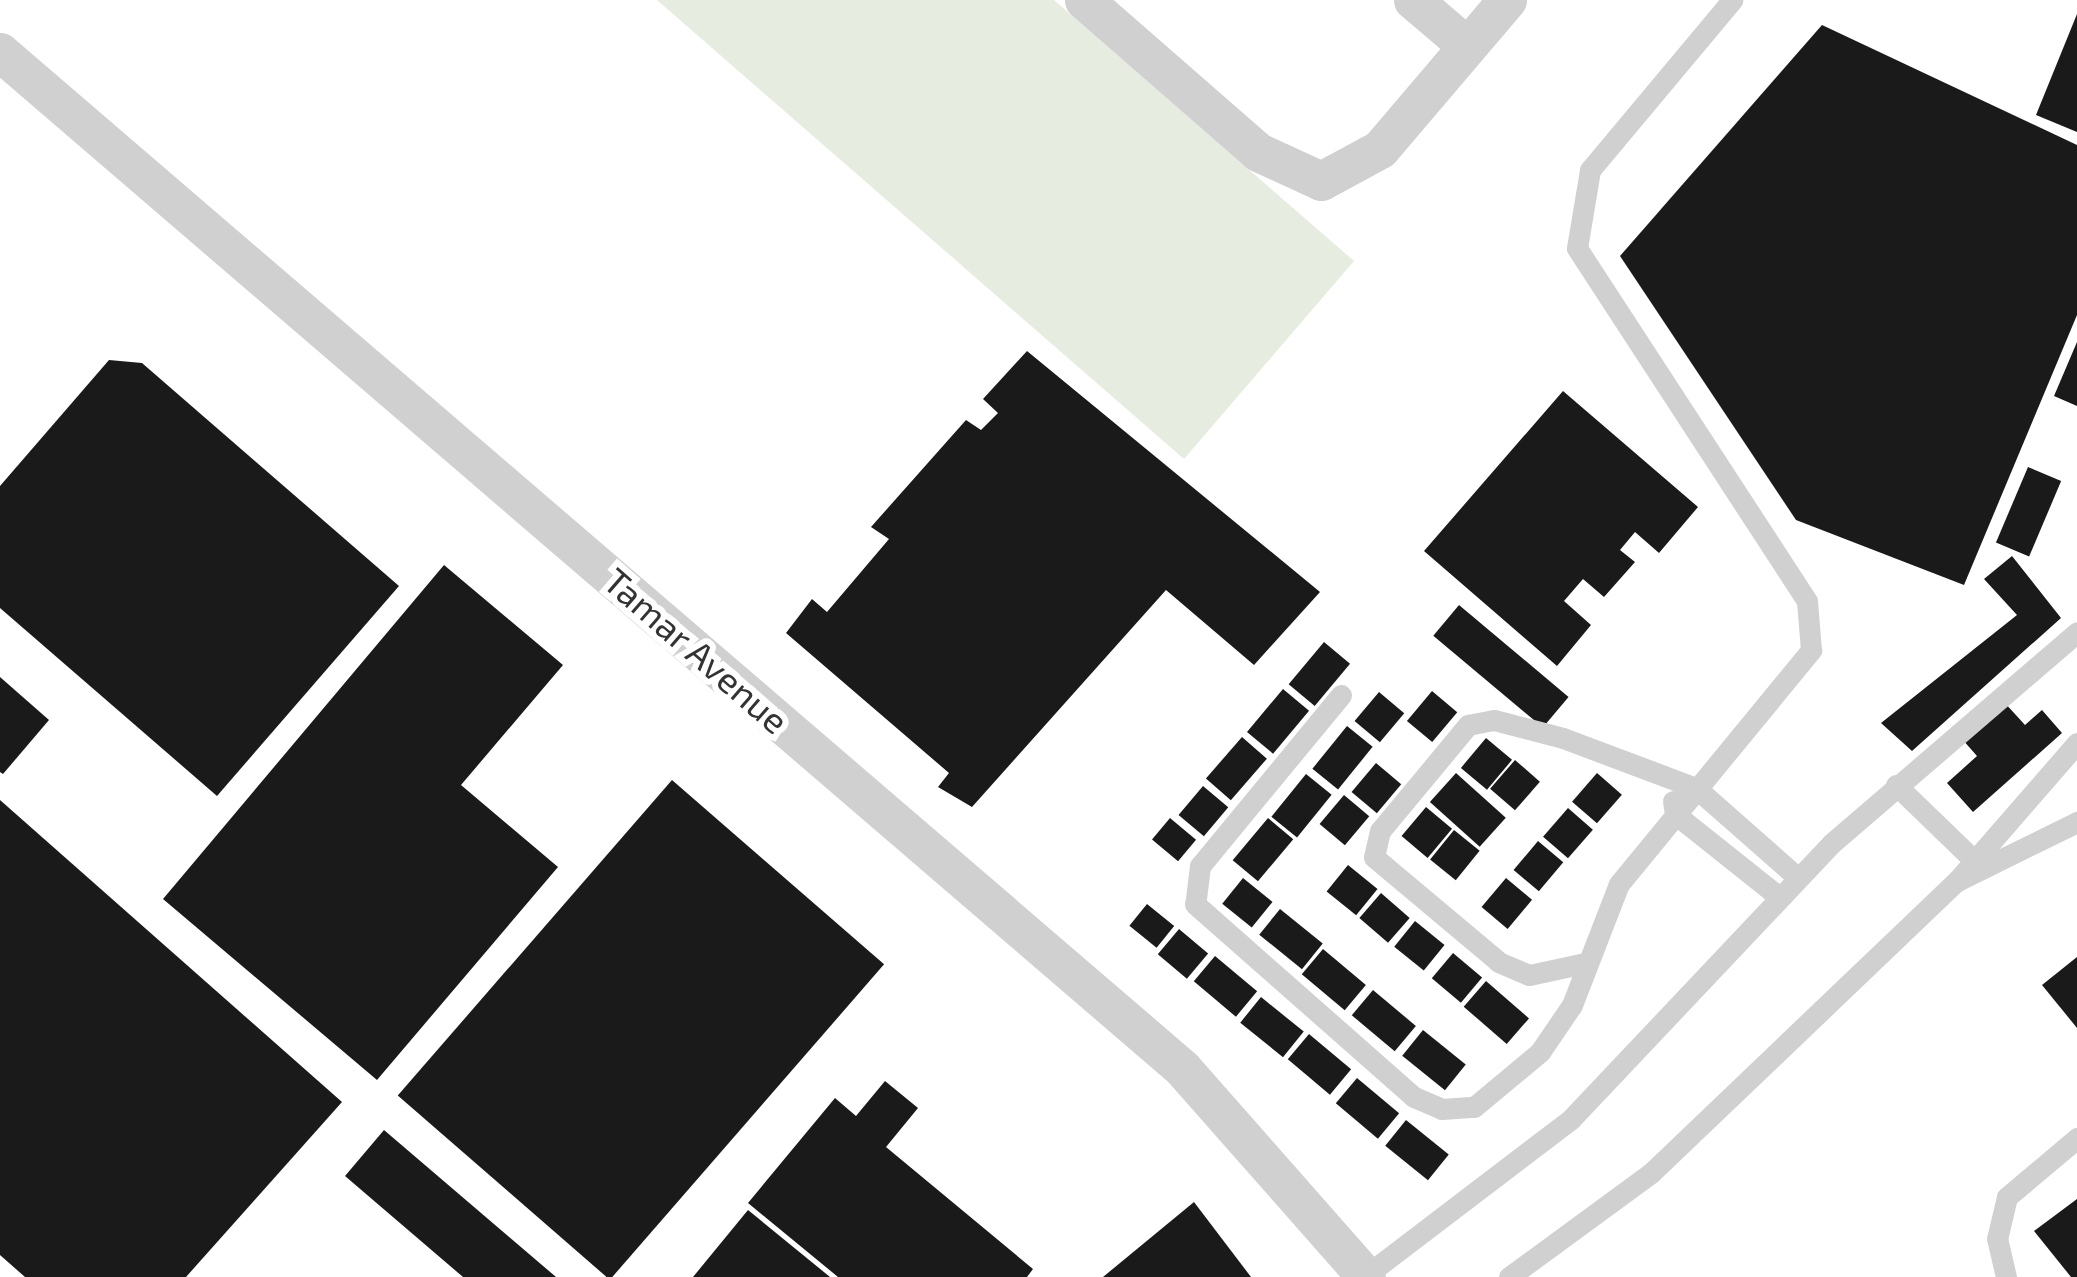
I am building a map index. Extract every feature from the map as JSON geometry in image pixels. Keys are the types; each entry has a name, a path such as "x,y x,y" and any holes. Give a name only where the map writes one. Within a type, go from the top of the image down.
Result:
{"street":[{"path":"1084,0 1258,152 1322,181 1381,148 1507,0"},
{"path":"1413,0 1467,46"},
{"name":"Tamar Avenue","path":"0,52 1182,1068 1365,1277"}],"lane":[{"path":"1341,695 1200,866 1192,887 1201,913 1414,1097 1458,1111 1493,1097 1540,1052 1572,1005 1606,904 1696,788 1807,660 1815,624 1577,248 1578,220 1590,170 1732,0"},
{"path":"1365,1277 1591,1101 1797,877 1896,785 2077,632"},
{"path":"1585,963 1529,976 1499,962 1374,857 1376,840 1447,744 1482,720 1563,738 1670,783 1696,788 1797,877"},
{"path":"1509,1277 1651,1173 1978,864 2077,743"},
{"path":"1670,783 1675,814 1778,896"},
{"path":"1896,785 1978,864"},
{"path":"1978,864 2077,822"},
{"path":"2006,1277 1996,1239 2007,1197 2077,1138"}],"shaded area":[{"path":"657,0 1054,0 1354,261 1184,459"}],"building":[{"path":"2077,14 2077,132 2036,115"},
{"path":"1822,25 2077,145 2077,315 1964,585 1796,520 1620,256"},
{"path":"2077,342 2077,406 2054,396"},
{"path":"1027,351 1320,592 1254,665 1166,590 972,807 938,787 949,773 786,633 812,599 827,612 889,539 871,527 966,420 981,430 998,413 983,399"},
{"path":"109,360 142,363 399,586 217,796 0,608 0,486"},
{"path":"1563,391 1698,507 1659,553 1635,532 1620,550 1635,562 1604,597 1583,579 1564,601 1591,625 1557,666 1424,551"},
{"path":"2028,467 2061,481 2029,557 1996,542"},
{"path":"2012,556 2061,618 1912,751 1881,723 2017,615 1984,579"},
{"path":"444,565 563,665 461,785 558,867 377,1080 163,899"},
{"path":"1459,605 1569,697 1543,728 1433,636"},
{"path":"1324,642 1350,664 1315,706 1289,684"},
{"path":"0,677 49,720 3,774 0,772"},
{"path":"1283,689 1309,711 1273,754 1247,732"},
{"path":"1432,691 1457,712 1432,742 1407,721"},
{"path":"1379,692 1404,713 1380,742 1355,721"},
{"path":"2004,702 2025,725 2042,710 2062,733 1973,812 1947,783 1977,756 1962,739"},
{"path":"1347,726 1373,747 1338,790 1312,769"},
{"path":"1242,737 1267,759 1231,800 1206,779"},
{"path":"1486,738 1512,760 1487,790 1461,768"},
{"path":"1515,760 1540,782 1515,810 1490,789"},
{"path":"1376,763 1401,784 1377,813 1352,792"},
{"path":"1456,773 1506,818 1480,847 1430,802"},
{"path":"1597,773 1622,795 1597,823 1572,802"},
{"path":"1306,774 1332,795 1297,838 1271,817"},
{"path":"672,780 884,964 612,1277 607,1277 398,1095"},
{"path":"1203,786 1228,807 1204,836 1179,815"},
{"path":"1344,795 1369,816 1345,845 1320,824"},
{"path":"0,800 342,1102 186,1277 25,1277 0,1255"},
{"path":"1426,807 1452,829 1428,858 1402,836"},
{"path":"1568,808 1593,830 1568,858 1543,837"},
{"path":"1170,818 1196,840 1178,861 1152,839"},
{"path":"1268,818 1293,839 1258,881 1233,860"},
{"path":"1454,830 1480,851 1456,880 1430,860"},
{"path":"1538,841 1563,862 1539,891 1514,870"},
{"path":"1348,865 1378,889 1356,915 1327,891"},
{"path":"1243,878 1273,902 1252,928 1222,904"},
{"path":"1506,878 1532,900 1508,929 1482,907"},
{"path":"1381,893 1410,918 1388,943 1359,918"},
{"path":"1147,904 1174,926 1157,948 1129,926"},
{"path":"1280,909 1323,944 1302,969 1259,935"},
{"path":"1415,921 1445,945 1424,971 1394,947"},
{"path":"1179,929 1208,953 1187,979 1158,954"},
{"path":"1323,949 1366,985 1345,1010 1302,974"},
{"path":"1453,953 1482,977 1461,1003 1432,978"},
{"path":"1215,956 1257,991 1236,1017 1194,981"},
{"path":"2077,957 2077,1028 2042,985"},
{"path":"1486,981 1529,1018 1507,1044 1464,1007"},
{"path":"1373,990 1416,1026 1395,1051 1352,1015"},
{"path":"1261,997 1304,1032 1283,1057 1240,1023"},
{"path":"1423,1030 1466,1065 1445,1090 1402,1056"},
{"path":"1309,1034 1351,1069 1330,1095 1288,1059"},
{"path":"1357,1078 1399,1113 1378,1139 1336,1103"},
{"path":"885,1081 918,1108 886,1147 1033,1269 1027,1277 838,1277 748,1203 835,1098 856,1116"},
{"path":"1406,1120 1449,1155 1428,1180 1385,1146"},
{"path":"384,1130 556,1277 463,1277 345,1176"},
{"path":"2077,1199 2077,1277 2071,1277 2034,1231"},
{"path":"1194,1202 1251,1277 1103,1277"},
{"path":"748,1210 830,1277 693,1277"}]}
